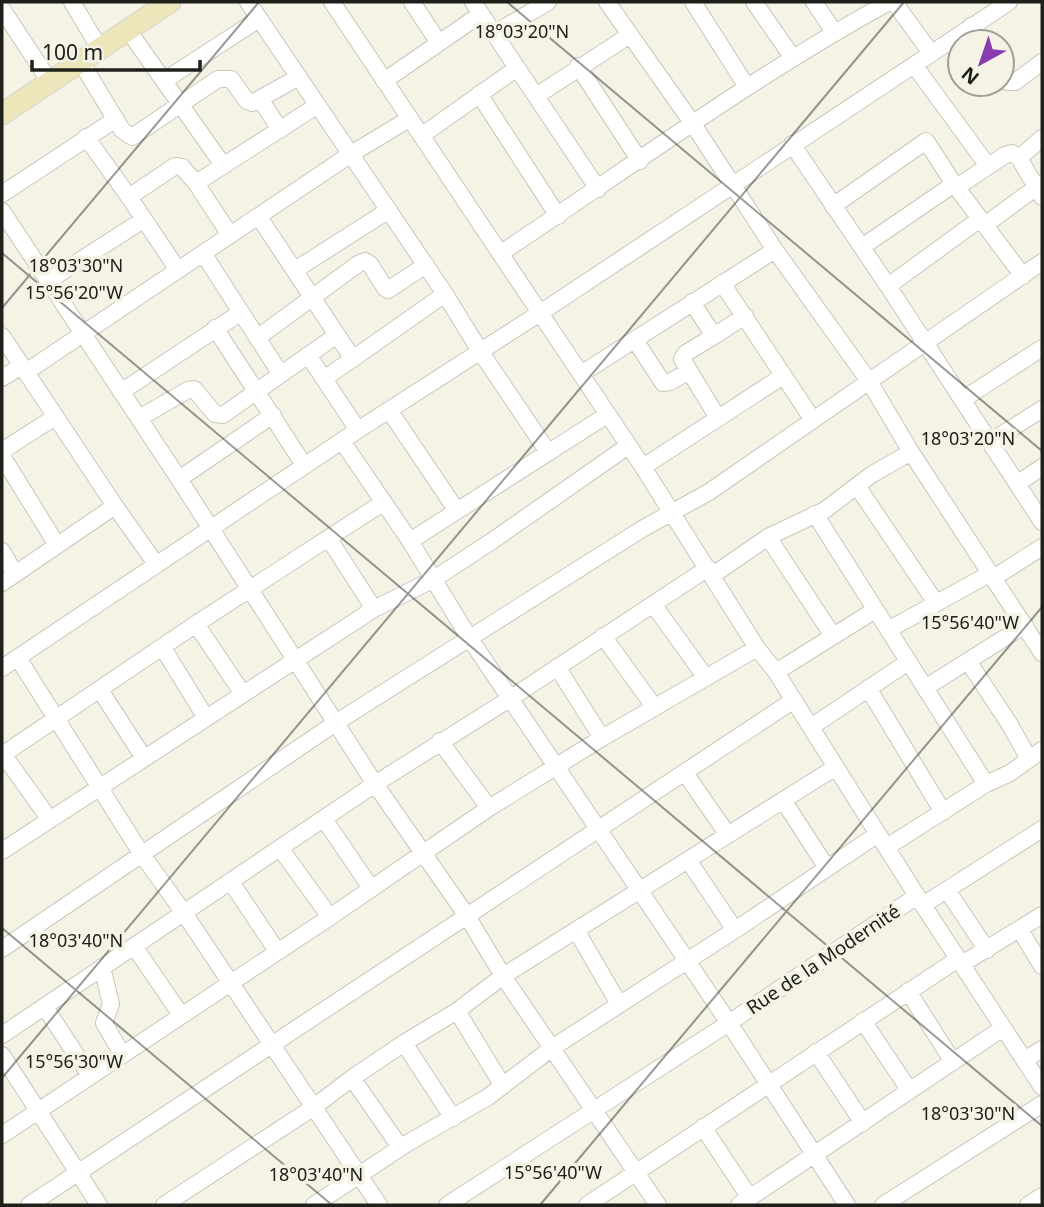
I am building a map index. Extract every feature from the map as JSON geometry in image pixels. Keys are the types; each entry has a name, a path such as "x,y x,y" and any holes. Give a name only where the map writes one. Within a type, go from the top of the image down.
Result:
{"main road":[{"path":"2,114 170,2"}],"street":[{"path":"72,2 100,49"},
{"path":"248,2 426,265 548,452"},
{"path":"332,2 673,512 757,648 776,672 1042,1087"},
{"path":"412,2 439,43"},
{"path":"608,2 693,124 775,250 869,382 911,452 1040,644"},
{"path":"693,2 747,87"},
{"path":"754,2 793,58"},
{"path":"814,2 834,32"},
{"path":"501,254 747,87 834,32 889,2"},
{"path":"894,2 931,53"},
{"path":"2,668 304,465 540,313 1009,2"},
{"path":"495,33 539,4"},
{"path":"384,81 439,43 477,8 598,189"},
{"path":"2,9 50,82"},
{"path":"165,80 259,19"},
{"path":"128,30 223,165"},
{"path":"536,96 578,66 630,35"},
{"path":"205,53 223,78"},
{"path":"81,62 126,135 132,137 218,79 231,79 247,101 252,103 299,77"},
{"path":"1016,81 1042,62"},
{"path":"914,65 988,166"},
{"path":"578,66 640,161"},
{"path":"421,136 517,68"},
{"path":"479,94 558,216"},
{"path":"261,100 280,130"},
{"path":"196,183 318,105"},
{"path":"2,194 116,119"},
{"path":"2,378 24,369 83,332 351,154 409,119"},
{"path":"86,137 178,270"},
{"path":"1019,158 1042,138"},
{"path":"833,206 926,141 1023,276"},
{"path":"792,144 1042,522"},
{"path":"862,247 1005,155 1013,153 1019,158 1040,189 982,222 888,286"},
{"path":"129,197 175,166 185,169 230,234"},
{"path":"295,270 389,210"},
{"path":"2,211 211,528 375,784 467,916 592,1110 658,1205"},
{"path":"259,217 353,359"},
{"path":"48,281 143,220"},
{"path":"580,373 775,250"},
{"path":"203,253 280,373"},
{"path":"257,338 363,262 370,264 388,290 426,265"},
{"path":"2,949 337,722 709,492 1042,262"},
{"path":"722,283 813,420"},
{"path":"324,379 445,294"},
{"path":"692,302 714,336"},
{"path":"121,392 240,313"},
{"path":"718,418 684,363 684,357 745,316"},
{"path":"215,328 304,465"},
{"path":"139,418 191,389 197,391 215,414 220,415 337,335"},
{"path":"2,336 156,564"},
{"path":"635,340 663,383 670,383 689,370"},
{"path":"962,400 1042,348"},
{"path":"308,355 358,430"},
{"path":"643,467 783,376"},
{"path":"990,442 1042,409"},
{"path":"389,410 457,511"},
{"path":"179,479 273,415"},
{"path":"410,541 607,415"},
{"path":"55,417 2,453 57,545"},
{"path":"342,441 410,541 470,639 729,1023 847,1205"},
{"path":"2,851 374,609 433,579 492,541 628,446"},
{"path":"2,1035 375,784 603,636 768,537 825,510 894,460 911,452"},
{"path":"1017,484 1042,467"},
{"path":"857,486 936,603"},
{"path":"50,820 2,755 384,502"},
{"path":"2,551 8,578 115,506"},
{"path":"815,514 986,784"},
{"path":"768,537 833,636"},
{"path":"329,539 374,609"},
{"path":"888,630 1042,547"},
{"path":"653,604 706,678"},
{"path":"776,672 875,610"},
{"path":"196,624 243,694"},
{"path":"925,688 1025,625"},
{"path":"603,636 655,708"},
{"path":"163,648 206,718"},
{"path":"2,1135 489,808 602,738 757,648"},
{"path":"18,657 141,853 379,1205"},
{"path":"314,1205 400,1147 503,1086 552,1048 827,868 943,812 986,784 1010,773 1036,754 1010,725 968,661"},
{"path":"811,727 908,662"},
{"path":"556,667 602,738"},
{"path":"868,688 943,812"},
{"path":"100,690 144,758"},
{"path":"29,1205 794,700"},
{"path":"440,741 489,808"},
{"path":"173,1203 314,1107 352,1077 457,1011 503,975 836,767"},
{"path":"685,773 728,835"},
{"path":"783,800 827,868"},
{"path":"324,819 371,888"},
{"name":"Rue de la Modernité","path":"447,1205 920,900 947,890 1042,830"},
{"path":"280,848 330,917"},
{"path":"688,860 735,929"},
{"path":"231,882 276,951"},
{"path":"947,890 987,950"},
{"path":"587,1205 908,991 960,961 987,950 1042,915"},
{"path":"576,929 620,1004"},
{"path":"1020,930 1042,965"},
{"path":"134,946 181,1015"},
{"path":"102,967 111,999 104,1023 122,1054"},
{"path":"908,991 953,1062"},
{"path":"46,1006 90,1076"},
{"path":"457,1011 503,1086"},
{"path":"863,1021 910,1091"},
{"path":"703,1127 744,1202 1003,1028"},
{"path":"404,1043 453,1118"},
{"path":"1024,1060 1042,1049"},
{"path":"816,1052 863,1123"},
{"path":"2,1055 99,1205"},
{"path":"352,1077 400,1147"},
{"path":"883,1205 1042,1104"},
{"path":"1028,1205 1042,1196"}]}
